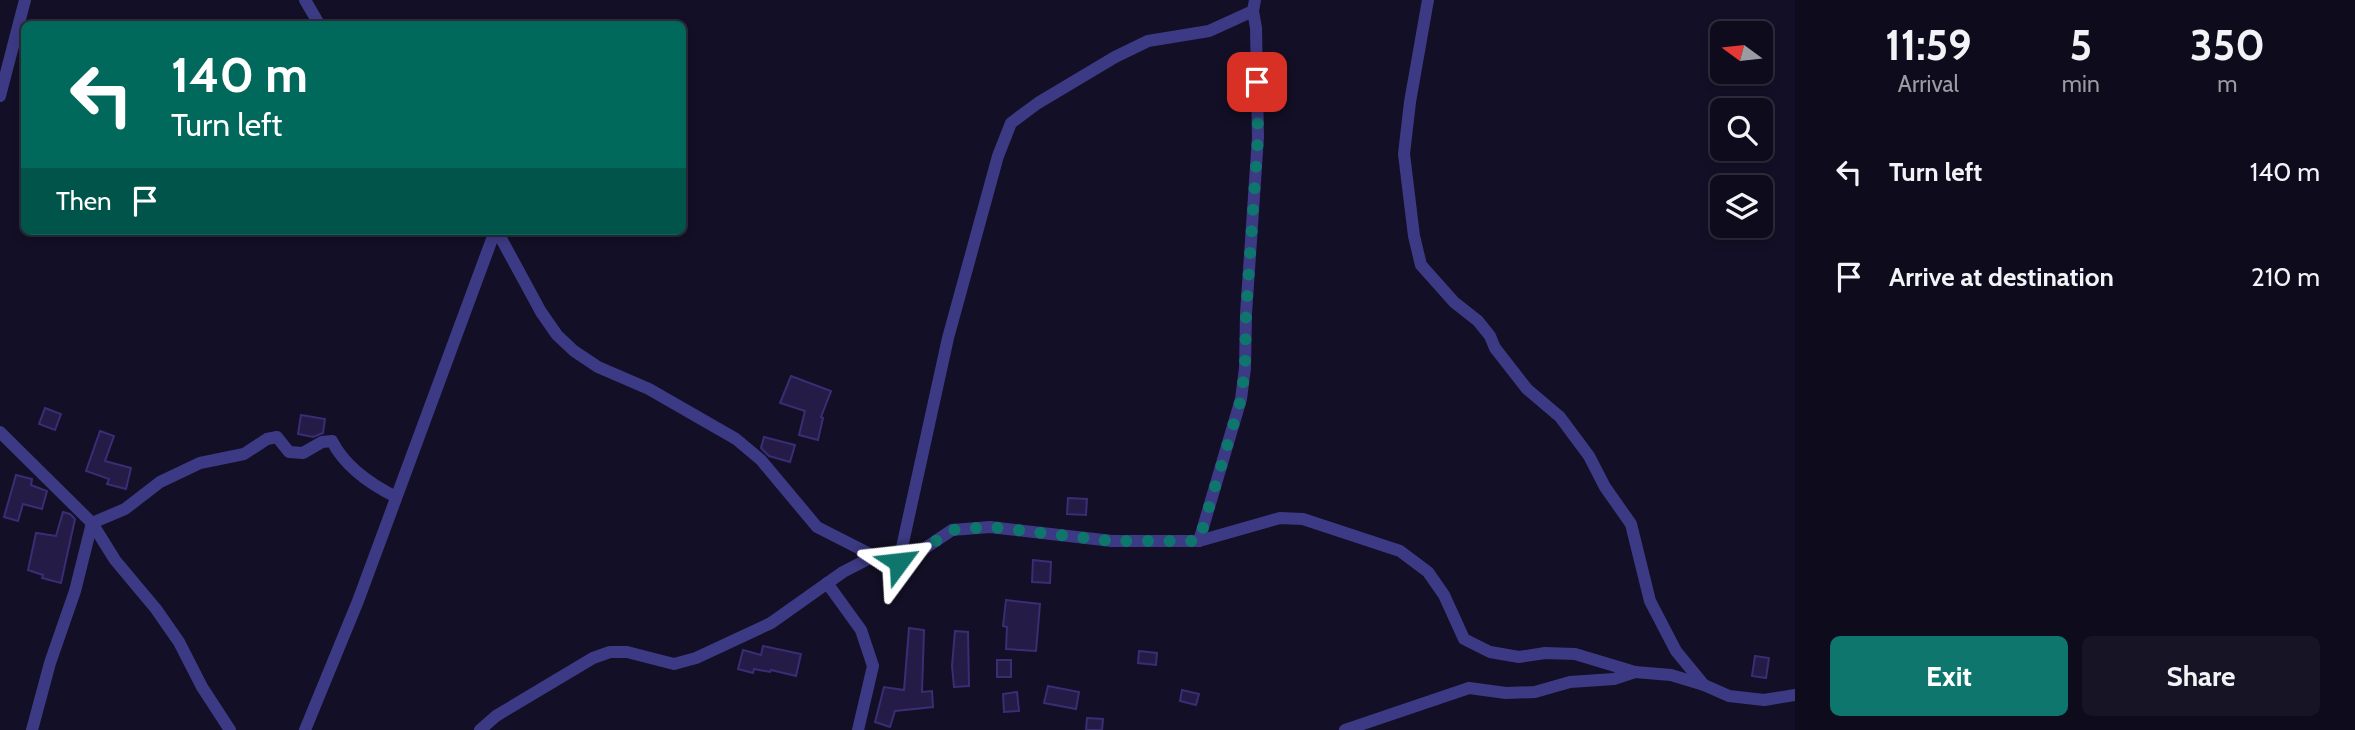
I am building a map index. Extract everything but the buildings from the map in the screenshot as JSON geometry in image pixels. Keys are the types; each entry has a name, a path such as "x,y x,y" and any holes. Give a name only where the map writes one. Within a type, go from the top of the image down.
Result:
{"street":[{"path":"0,96 25,0"},
{"path":"305,0 317,21"},
{"path":"1428,0 1404,154 1414,236 1421,265 1454,302 1478,321 1527,389 1560,417 1590,456 1605,487 1630,524 1650,601 1676,651 1704,685"},
{"path":"899,562 948,338 998,156 1011,123 1038,103 1149,41 1209,31 1254,5 1258,137 1245,368 1241,399 1199,541"},
{"path":"305,730 353,614 494,235"},
{"path":"498,235 541,312 557,335 574,351 598,367 649,389 736,439 761,460 817,527 874,556 899,562 909,559 952,530 990,527 1112,541 1199,541 1280,519 1303,519 1400,551 1428,572 1444,595 1464,639 1490,652 1519,657 1545,653 1574,654 1635,672 1671,675 1729,696 1764,700 1795,695"},
{"path":"0,432 92,523 115,560 156,609 179,642 202,687 230,730"},
{"path":"92,523 125,509 160,482 200,463 244,454 267,439 277,437 289,452 303,453 322,442 332,441 336,449 368,483 396,497"},
{"path":"32,730 50,663 75,591 92,523"},
{"path":"480,730 496,716 593,658 610,652 627,652 674,664 696,659 771,623 827,583 874,556"},
{"path":"827,583 861,630 873,666 858,730"},
{"path":"1345,730 1469,688 1506,693 1535,692 1570,682 1614,679 1635,672"}],"route":[{"path":"899,562 909,559 952,530 990,527 1112,541 1199,541 1241,399 1245,368 1258,137 1257,82"}]}
